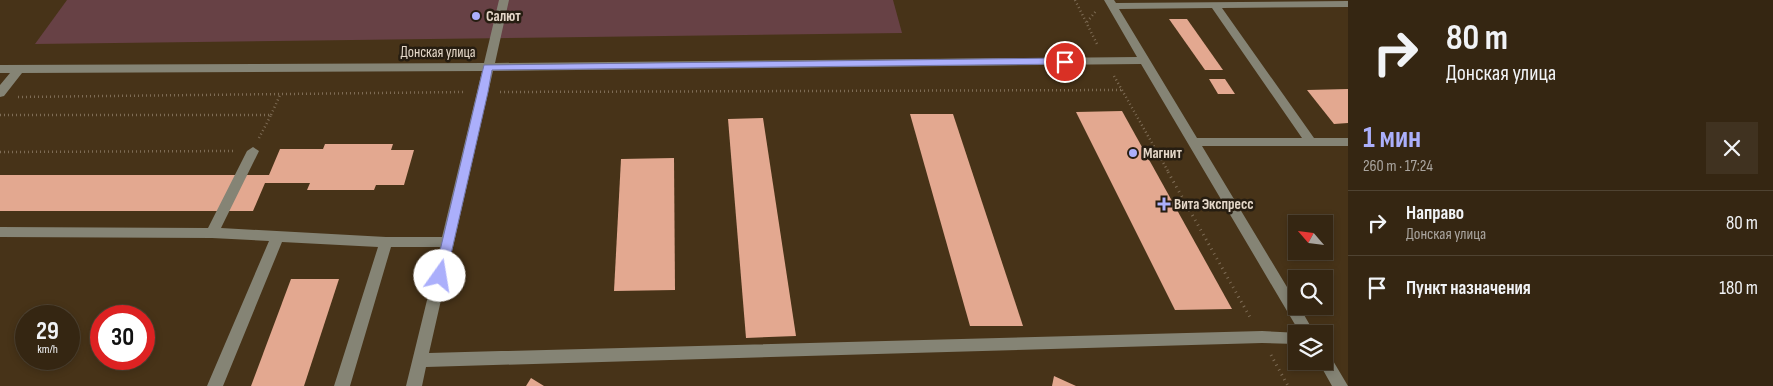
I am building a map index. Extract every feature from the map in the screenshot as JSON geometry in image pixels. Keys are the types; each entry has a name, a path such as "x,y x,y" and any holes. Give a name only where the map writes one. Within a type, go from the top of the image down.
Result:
{"street":[{"path":"414,386 504,0"},
{"path":"1111,3 1215,5 1348,4"},
{"path":"1111,3 1303,325"},
{"path":"1215,5 1311,142"},
{"name":"Донская улица","path":"0,69 487,67 1145,60"},
{"path":"5,96 19,69"},
{"path":"1194,142 1348,142"},
{"path":"212,233 253,151"},
{"path":"0,232 212,233 277,238 448,242"},
{"path":"215,386 277,238"},
{"path":"342,386 386,242"},
{"path":"420,360 1288,338"},
{"path":"1330,370 1340,386"}],"path":[{"path":"1075,0 1105,61 1288,386"},
{"path":"5,96 1122,90"},
{"path":"0,152 253,151 280,95"},
{"path":"0,115 271,115"}],"shaded area":[{"name":"Салют","path":"67,0 893,0 902,33 35,44"}],"building":[{"path":"1169,19 1187,19 1223,70 1205,70"},
{"path":"1209,79 1225,79 1235,94 1218,94"},
{"path":"1348,89 1348,123 1334,124 1307,90"},
{"path":"1122,111 1232,309 1175,310 1076,112"},
{"path":"910,114 953,114 1023,326 970,326"},
{"path":"763,118 796,336 746,338 728,119"},
{"path":"325,144 393,144 391,150 414,150 404,185 376,185 374,190 307,190 310,183 265,183 253,211 0,211 0,175 269,175 280,149 323,149"},
{"path":"674,158 675,290 614,291 621,159"},
{"path":"291,279 339,279 304,386 251,386"},
{"path":"1054,376 1076,386 1052,386"},
{"path":"531,378 544,386 526,386"}],"place":[{"name":"Салют","path":"476,16"},
{"name":"Магнит","path":"1133,153"},
{"name":"Вита Экспресс","path":"1164,204"}],"route":[{"path":"440,276 483,92 487,67 1065,62"}]}
